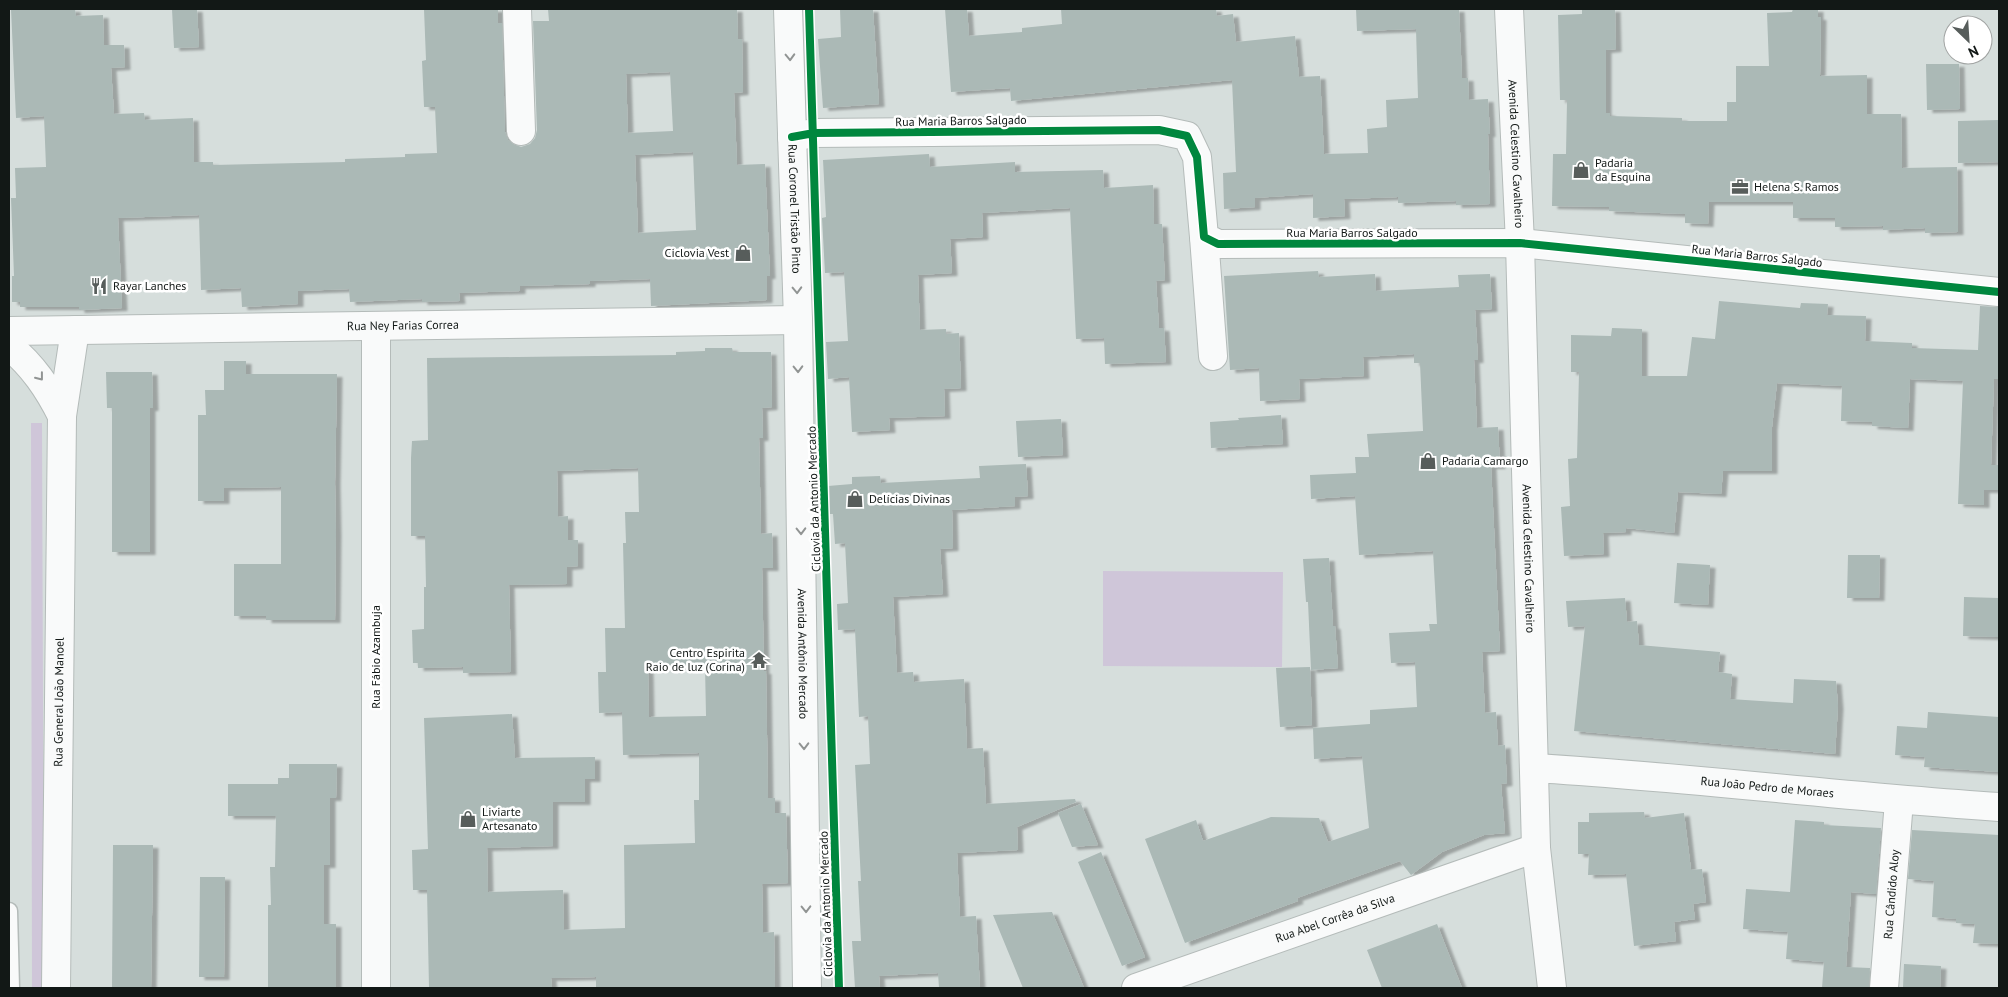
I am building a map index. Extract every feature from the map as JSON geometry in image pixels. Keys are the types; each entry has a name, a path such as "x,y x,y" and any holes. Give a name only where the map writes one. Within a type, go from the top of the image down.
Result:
{"street":[{"path":"517,9 521,131"},
{"name":"Rua Coronel Tristão Pinto","path":"788,9 798,320"},
{"name":"Avenida Celestino Cavalheiro","path":"1509,9 1520,243 1536,848 1552,988"},
{"name":"Rua Maria Barros Salgado","path":"792,137 814,134 1159,130 1187,136 1197,157 1204,236 1218,244 1520,243 1999,292"},
{"path":"1204,236 1213,356"},
{"name":"Rua Ney Farias Correa","path":"9,331 798,320"},
{"name":"Avenida Antônio Mercado","path":"798,320 808,988"},
{"name":"Rua Fábio Azambuja","path":"376,326 376,988"},
{"name":"Rua General João Manoel","path":"56,988 62,416 75,330"},
{"name":"Rua General João Manoel","path":"9,346 26,360 47,387 62,416"},
{"name":"Rua João Pedro de Moraes","path":"1534,768 1899,801 1999,807"},
{"name":"Rua Cândido Aloy","path":"1884,988 1899,801"},
{"name":"Rua Abel Corrêa da Silva","path":"1136,988 1536,848"}],"lane":[{"path":"9,911 11,988"}],"shaded area":[{"path":"31,423 42,423 44,988 32,988"},
{"path":"1103,571 1283,572 1282,667 1103,666"}],"building":[{"path":"11,9 75,9 76,16 103,15 104,45 124,45 125,67 111,68 114,114 144,113 145,120 193,118 194,162 213,162 213,165 345,162 345,159 405,157 405,154 437,153 435,107 424,107 422,61 426,60 424,9 498,9 498,23 502,23 505,132 508,140 521,147 530,144 535,138 537,130 533,21 549,21 548,9 737,9 738,39 742,39 743,92 734,93 737,165 765,164 770,276 767,276 767,300 651,306 650,279 590,281 590,284 520,286 520,291 459,293 460,301 422,302 422,299 350,302 349,289 298,291 298,304 242,307 241,288 201,290 199,215 118,218 122,308 79,310 79,307 20,307 20,302 12,302 12,276 14,276 11,198 16,198 15,168 46,167 44,116 16,118","holes":["670,72 673,131 628,133 626,74","693,152 696,230 638,233 635,155"]},
{"path":"172,9 197,9 199,47 174,48"},
{"path":"840,9 873,9 879,104 823,108 818,39 841,37"},
{"path":"945,9 967,9 969,36 1022,32 1022,28 1062,24 1061,9 1216,9 1217,16 1233,14 1236,42 1295,36 1299,77 1320,76 1324,154 1368,153 1367,129 1387,127 1386,100 1418,98 1416,29 1357,31 1356,9 1459,9 1462,78 1468,78 1469,100 1488,99 1490,204 1456,205 1456,201 1398,203 1398,197 1344,199 1345,216 1313,218 1313,194 1255,198 1255,207 1224,209 1223,173 1236,172 1232,80 1011,101 1010,88 951,92"},
{"path":"1582,9 1615,9 1616,49 1606,50 1606,113 1610,113 1610,116 1682,118 1682,121 1727,121 1727,102 1736,102 1736,66 1769,66 1767,13 1792,12 1793,9 1818,9 1818,17 1821,17 1820,76 1867,75 1867,114 1901,114 1902,168 1957,167 1958,232 1925,233 1925,228 1883,230 1883,226 1835,227 1835,218 1793,218 1793,202 1709,202 1708,224 1685,223 1685,214 1609,211 1609,207 1552,206 1553,154 1566,154 1567,100 1560,100 1558,15 1582,14"},
{"path":"1926,64 1959,65 1960,109 1927,110"},
{"path":"1999,120 1999,162 1958,163 1958,121"},
{"path":"929,154 930,167 1015,162 1015,172 1103,170 1104,188 1153,185 1154,224 1162,224 1165,280 1156,281 1159,328 1164,328 1166,362 1105,364 1104,338 1076,339 1070,208 982,213 983,237 950,239 952,273 918,275 920,330 946,329 946,334 959,333 961,388 944,389 945,416 889,418 890,430 852,432 849,377 828,379 826,342 848,341 844,272 825,273 822,218 826,217 823,160"},
{"path":"1318,271 1319,277 1375,274 1376,291 1459,287 1458,275 1490,274 1492,309 1475,310 1478,360 1474,360 1477,428 1498,427 1500,466 1491,466 1500,651 1482,652 1485,713 1496,712 1498,746 1505,745 1507,783 1501,784 1505,833 1484,835 1442,852 1411,875 1400,861 1297,898 1298,901 1185,943 1145,839 1196,820 1203,841 1271,817 1319,818 1328,842 1369,828 1362,756 1314,759 1313,728 1370,724 1370,710 1417,707 1415,662 1391,663 1389,633 1430,631 1429,624 1437,624 1433,551 1359,555 1355,496 1311,499 1310,475 1356,473 1355,457 1369,457 1367,434 1423,431 1420,363 1414,363 1414,354 1363,357 1364,376 1299,379 1300,399 1260,401 1259,368 1230,370 1224,276"},
{"path":"1719,301 1800,308 1801,303 1828,304 1827,315 1866,316 1865,341 1912,343 1912,348 1978,350 1980,306 1999,307 1999,379 1994,379 1991,465 1999,465 1999,490 1984,490 1984,505 1958,504 1963,381 1910,379 1908,428 1872,426 1872,422 1841,421 1842,386 1777,383 1772,427 1772,471 1723,471 1721,494 1678,492 1674,533 1626,528 1626,532 1603,533 1604,554 1564,556 1561,507 1570,506 1568,459 1577,458 1579,372 1571,372 1571,335 1611,336 1612,328 1642,329 1642,376 1687,376 1692,337 1715,339"},
{"path":"705,348 732,348 733,352 771,352 772,407 762,408 763,438 759,438 761,534 772,533 773,568 762,568 768,798 775,798 775,813 786,813 788,883 762,884 763,933 774,932 775,988 596,988 596,977 551,978 552,988 429,988 427,890 413,890 412,850 428,849 424,718 512,714 515,758 595,757 595,779 585,779 585,802 553,802 553,846 487,848 488,892 563,890 564,930 625,928 624,845 695,843 694,800 699,800 699,753 623,755 622,712 599,713 598,672 606,672 605,628 625,628 623,543 626,543 625,512 639,512 638,468 557,471 558,517 568,516 568,540 578,540 578,566 567,567 567,584 509,585 511,672 463,673 463,667 418,668 418,663 413,663 412,630 424,629 424,587 426,587 425,536 411,536 411,458 412,441 428,440 427,358 676,355 676,352 705,351","holes":["705,666 706,716 649,717 648,668"]},
{"path":"224,361 246,361 246,374 337,374 335,620 266,620 266,616 234,616 234,564 281,564 281,487 224,488 224,501 198,501 198,415 206,415 205,390 224,390"},
{"path":"106,372 152,372 153,408 150,408 150,552 112,552 112,408 107,408"},
{"path":"1281,415 1283,444 1211,448 1210,422"},
{"path":"1061,419 1063,455 1018,457 1016,421"},
{"path":"1026,464 1028,496 1015,497 1015,506 952,510 953,548 940,549 943,594 893,597 897,673 913,672 914,682 964,679 967,749 983,748 986,804 1075,799 1076,802 1017,827 1018,850 957,853 960,917 976,916 980,988 939,988 938,973 879,976 880,988 855,988 852,941 861,941 858,881 861,881 855,765 870,764 868,716 859,717 855,629 838,630 837,604 848,603 845,543 835,544 833,514 829,514 828,486 852,484 852,477 880,476 881,483 980,478 979,466"},
{"path":"1848,555 1880,555 1879,598 1847,598"},
{"path":"1329,558 1333,626 1335,626 1338,668 1311,670 1308,602 1306,602 1303,559"},
{"path":"1677,563 1710,565 1708,605 1674,603"},
{"path":"1964,597 1999,598 1999,637 1963,636"},
{"path":"1625,598 1627,622 1637,621 1639,645 1720,652 1718,672 1732,674 1730,699 1793,703 1794,679 1836,681 1838,706 1835,754 1574,731 1585,626 1568,627 1566,601"},
{"path":"1310,667 1312,725 1280,727 1276,668"},
{"path":"1928,712 1999,717 1999,772 1924,767 1925,757 1895,755 1897,726 1927,728"},
{"path":"289,764 337,764 336,798 330,798 330,865 324,865 324,924 336,924 336,988 268,988 268,905 271,905 270,867 275,867 276,816 228,816 228,784 278,784 278,778 289,778"},
{"path":"1081,804 1098,845 1072,847 1058,813"},
{"path":"1644,812 1645,818 1684,813 1691,870 1702,869 1706,902 1693,904 1695,919 1674,922 1676,941 1634,946 1626,874 1588,875 1589,854 1578,854 1578,822 1589,822 1589,813"},
{"path":"1795,820 1824,822 1824,825 1881,828 1876,894 1851,892 1846,967 1870,968 1869,988 1822,988 1824,962 1786,959 1788,932 1743,929 1746,889 1790,892"},
{"path":"1912,830 1999,835 1999,944 1973,943 1975,924 1956,923 1956,919 1932,917 1934,881 1908,879"},
{"path":"113,845 153,845 151,988 112,988"},
{"path":"1101,852 1145,957 1122,966 1078,862"},
{"path":"200,877 225,877 224,977 199,977"},
{"path":"1052,912 1084,988 1023,988 993,915"},
{"path":"1437,924 1462,988 1382,988 1367,950"},
{"path":"1904,964 1941,966 1940,988 1903,988"}],"cycle path":[{"name":"Ciclovia da Antonio Mercado","path":"809,9 839,988"},
{"path":"792,137 814,133 1159,130 1187,136 1197,157 1204,237 1218,244 1520,243 1999,292"}],"place":[{"name":"Padaria da Esquina","path":"1581,170"},
{"name":"Helena S. Ramos","path":"1740,187"},
{"name":"Ciclovia Vest","path":"743,253"},
{"name":"Rayar Lanches","path":"99,286"},
{"name":"Padaria Camargo","path":"1428,461"},
{"name":"Delícias Divinas","path":"855,499"},
{"name":"Centro Espirita Raio de luz (Corina)","path":"759,660"},
{"name":"Liviarte Artesanato","path":"468,819"}]}
